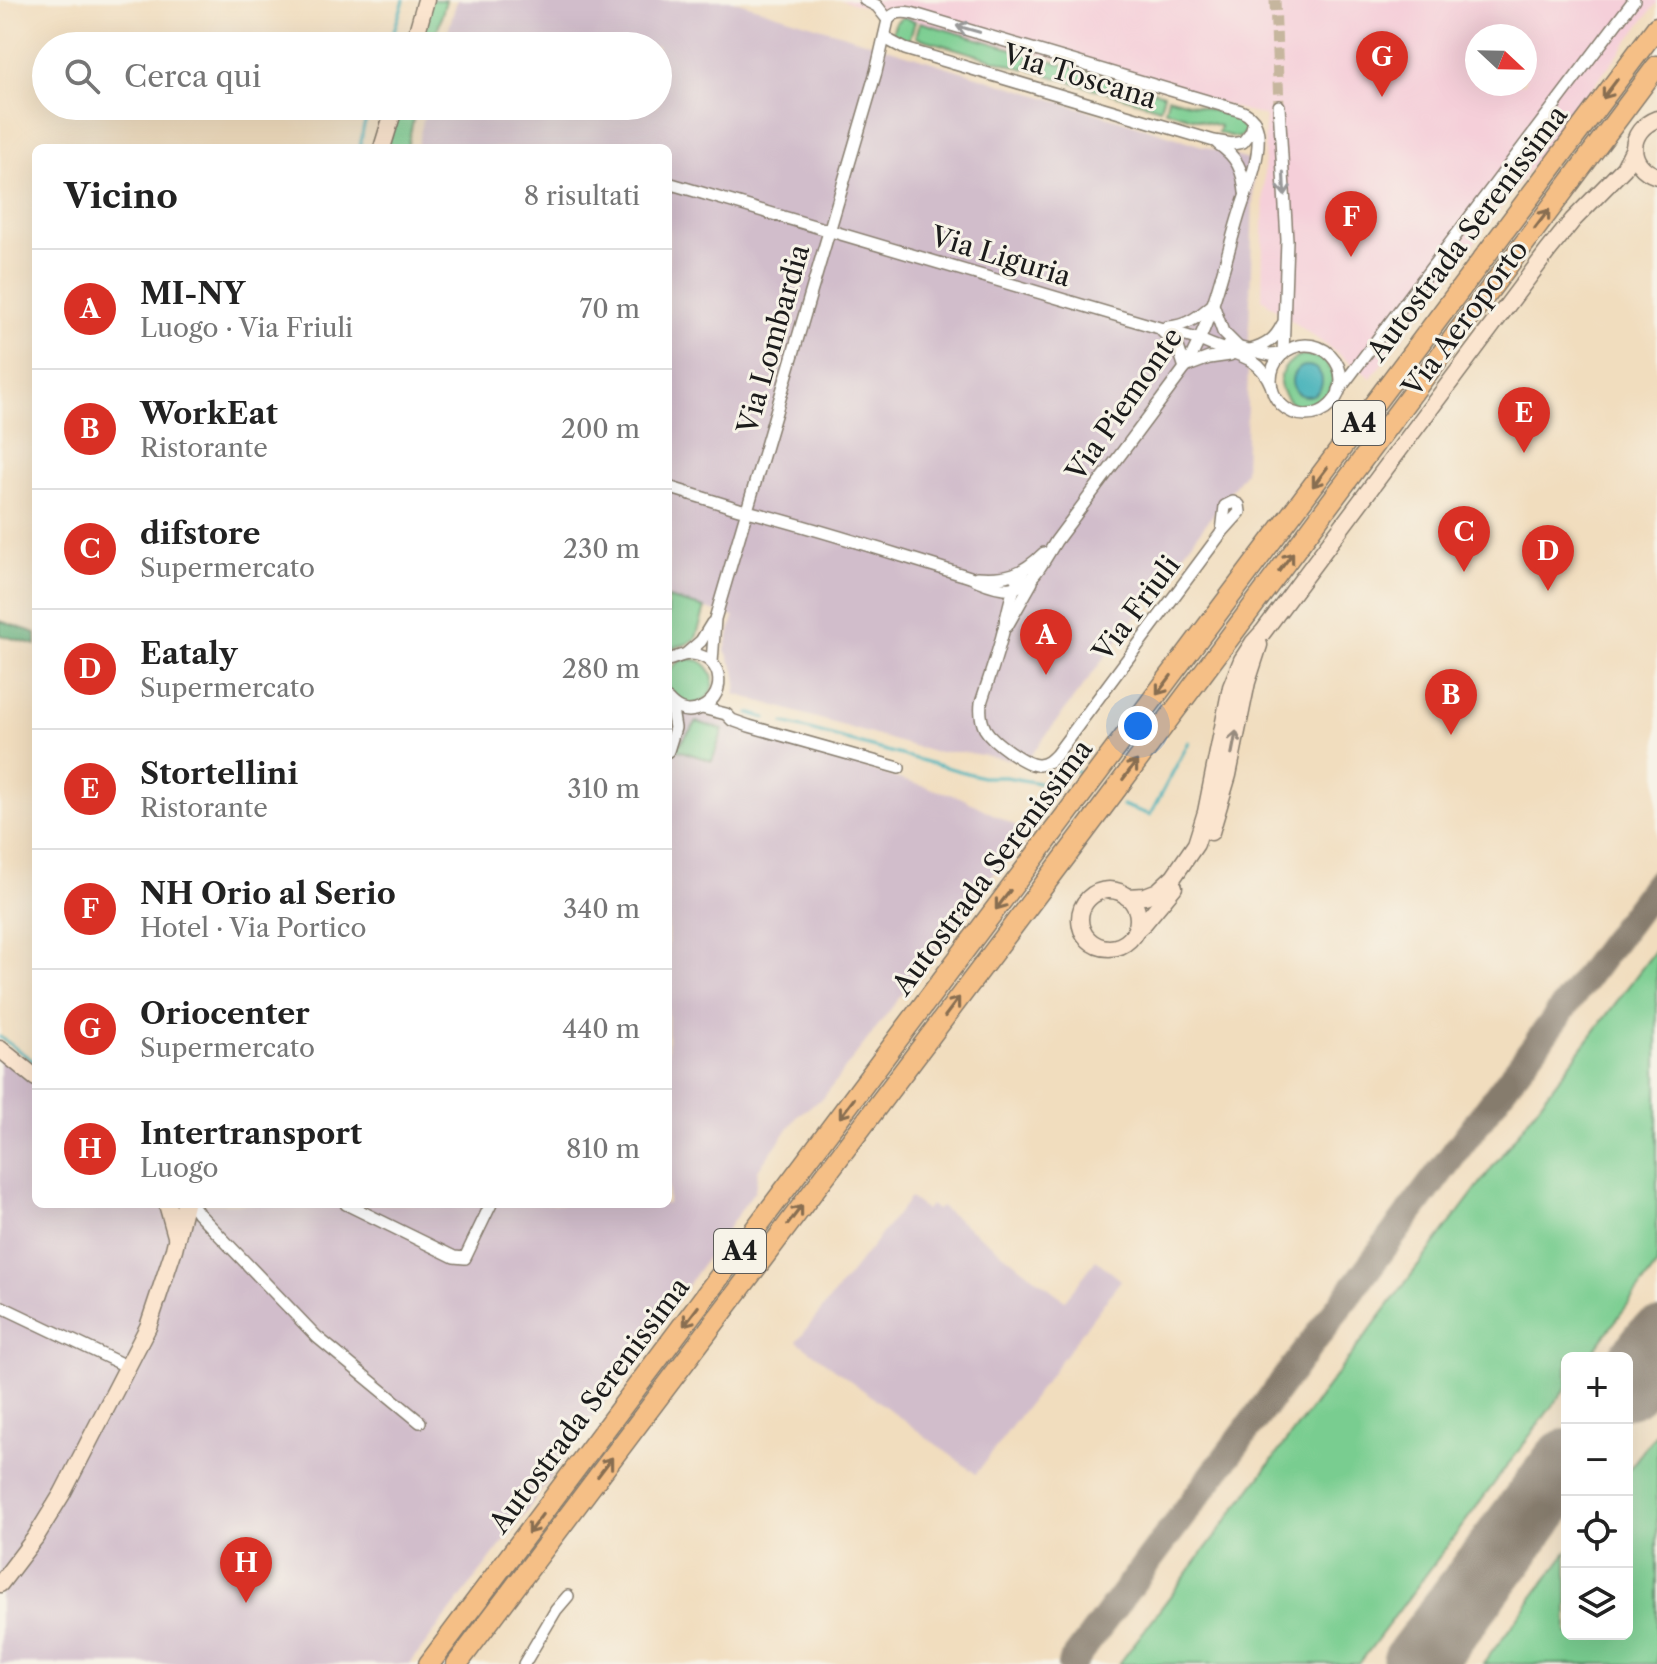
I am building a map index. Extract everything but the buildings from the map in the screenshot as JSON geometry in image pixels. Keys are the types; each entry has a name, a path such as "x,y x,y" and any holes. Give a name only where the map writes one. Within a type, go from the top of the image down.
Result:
{"highway":[{"name":"Autostrada Serenissima","path":"429,1664 1657,27"},
{"name":"Autostrada Serenissima","path":"457,1664 1657,66"}],"main road":[{"path":"417,32 426,0"},
{"name":"Via Aeroporto","path":"1127,897 1145,896 1158,891 1174,876 1196,844 1206,812 1231,687 1253,643 1548,251 1573,220 1624,168 1640,130 1657,119"},
{"path":"383,144 391,120"},
{"path":"1634,148 1643,169 1654,175"},
{"name":"Via Aeroporto","path":"1598,193 1635,175 1654,175"},
{"name":"Via Aeroporto","path":"1135,931 1192,867 1204,848 1224,789 1247,682 1263,632"},
{"path":"1106,891 1127,897 1136,910 1137,920 1135,931 1129,939 1120,945 1105,948 1091,941 1082,929 1080,919 1082,909 1092,896 1106,891"},
{"path":"0,1049 32,1075"},
{"path":"168,1208 178,1234"},
{"path":"0,1584 35,1538 62,1494 148,1327 187,1208"}],"street":[{"path":"865,0 877,6 888,20 891,15 902,11 911,13 1226,106 1246,113 1254,121"},
{"path":"904,0 911,13"},
{"path":"1339,390 1337,366 1321,349 1300,346 1283,354 1273,368 1271,385 1278,402 1286,409 1303,415 1316,414 1332,403 1634,0"},
{"name":"Via Lombardia","path":"712,663 715,619 876,72 888,20"},
{"name":"Via Toscana","path":"885,35 905,49 1214,141 1243,142 1251,132 1254,121"},
{"path":"876,72 894,53 905,49"},
{"path":"1279,106 1287,240 1283,354"},
{"name":"Via Piemonte","path":"1014,588 1029,581 1038,571 1056,541 1185,368 1200,340 1252,177 1258,133 1254,121"},
{"path":"1214,141 1241,168 1245,195"},
{"name":"Via Liguria","path":"672,184 1200,340 1236,350 1283,354"},
{"path":"1158,328 1190,322 1213,304"},
{"name":"Via Liguria","path":"1213,304 1223,332 1236,350 1259,364 1271,385"},
{"path":"1249,350 1271,341 1284,320"},
{"path":"1158,328 1178,347 1185,368"},
{"name":"Via Liguria","path":"1185,368 1236,350"},
{"path":"672,488 999,588 1014,588"},
{"name":"Via Friuli","path":"1023,571 1005,617 981,703 981,720 989,734 1024,761 1045,764 1056,755 1222,532"},
{"name":"Via Piemonte","path":"1023,571 1056,541"},
{"path":"970,577 1002,577 1023,571"},
{"name":"Via Friuli","path":"1003,633 1038,571"},
{"name":"Via Lombardia","path":"686,654 701,641 715,619"},
{"path":"672,660 686,654 696,654 712,663 719,678 726,714 732,720 899,768"},
{"path":"672,704 690,712 702,708 712,701 719,687"},
{"path":"702,708 726,714"},
{"path":"672,744 690,712"},
{"path":"672,715 675,728 672,738"},
{"path":"190,1208 317,1337 420,1422"},
{"path":"354,1208 454,1257 465,1258 489,1208"},
{"path":"0,1306 128,1367"},
{"path":"524,1664 556,1610 568,1596"}],"shaded area":[{"path":"457,0 732,0 1254,162 1245,472 1031,755 1007,759 963,752 933,752 735,694 735,670 725,650 734,617 672,599 672,144 418,144 423,120 672,120 672,32 448,32"},
{"path":"840,0 1657,0 1371,378 1262,299 1265,116"},
{"path":"672,703 960,797 1016,826 1013,848 823,1098 799,1114 758,1170 755,1190 522,1518 410,1664 0,1664 0,1044 32,1068 32,1208 672,1208"},
{"path":"910,1198 926,1210 930,1205 936,1210 941,1207 1065,1300 1096,1260 1121,1280 976,1474 797,1341"}],"green space":[{"path":"429,0 446,0 437,32 420,32"},
{"path":"903,17 915,21 908,45 893,37 892,33 896,22"},
{"path":"920,22 1030,54 1025,69 916,37"},
{"path":"1034,56 1164,94 1160,108 1030,70"},
{"path":"1168,97 1241,119 1246,125 1245,132 1239,138 1218,133 1220,126 1165,110"},
{"path":"394,120 413,120 408,144 387,144"},
{"path":"1307,355 1324,361 1331,371 1332,383 1328,394 1308,408 1296,406 1285,396 1280,382 1288,364"},
{"path":"672,599 705,608 696,638 672,648"},
{"path":"0,621 32,632 32,644 0,635"},
{"path":"681,660 699,660 712,673 712,691 707,699 690,705 673,699 673,665"},
{"path":"697,722 723,730 712,761 675,749"},
{"path":"1657,948 1657,1265 1592,1352 1561,1352 1561,1394 1359,1664 1119,1664"},
{"path":"1657,1432 1657,1664 1483,1664 1561,1560 1561,1640 1633,1640 1633,1464"}],"water":[{"path":"1307,366 1318,370 1322,381 1318,392 1307,396 1296,392 1292,381 1296,370"}],"waterway":[{"path":"394,32 404,0"},
{"path":"361,144 366,120"},
{"path":"749,713 766,718"},
{"path":"784,723 982,777 1006,777 1039,783 1056,777 1068,764"},
{"path":"1122,805 1150,815 1189,742"},
{"path":"1076,771 1083,776"},
{"path":"0,1037 32,1060"}],"taxiway":[{"path":"1071,1664 1657,883"}],"runway":[{"path":"1633,1376 1657,1344"},
{"path":"1417,1664 1561,1472"}],"tunnel":[{"path":"1275,0 1279,106"}],"place":[{"name":"Oriocenter","path":"1382,97"},
{"name":"NH Orio al Serio","path":"1351,257"},
{"name":"Stortellini","path":"1524,453"},
{"name":"difstore","path":"1464,572"},
{"name":"Eataly","path":"1548,591"},
{"name":"MI-NY","path":"1046,675"},
{"name":"WorkEat","path":"1451,735"},
{"name":"Intertransport","path":"246,1603"}]}
